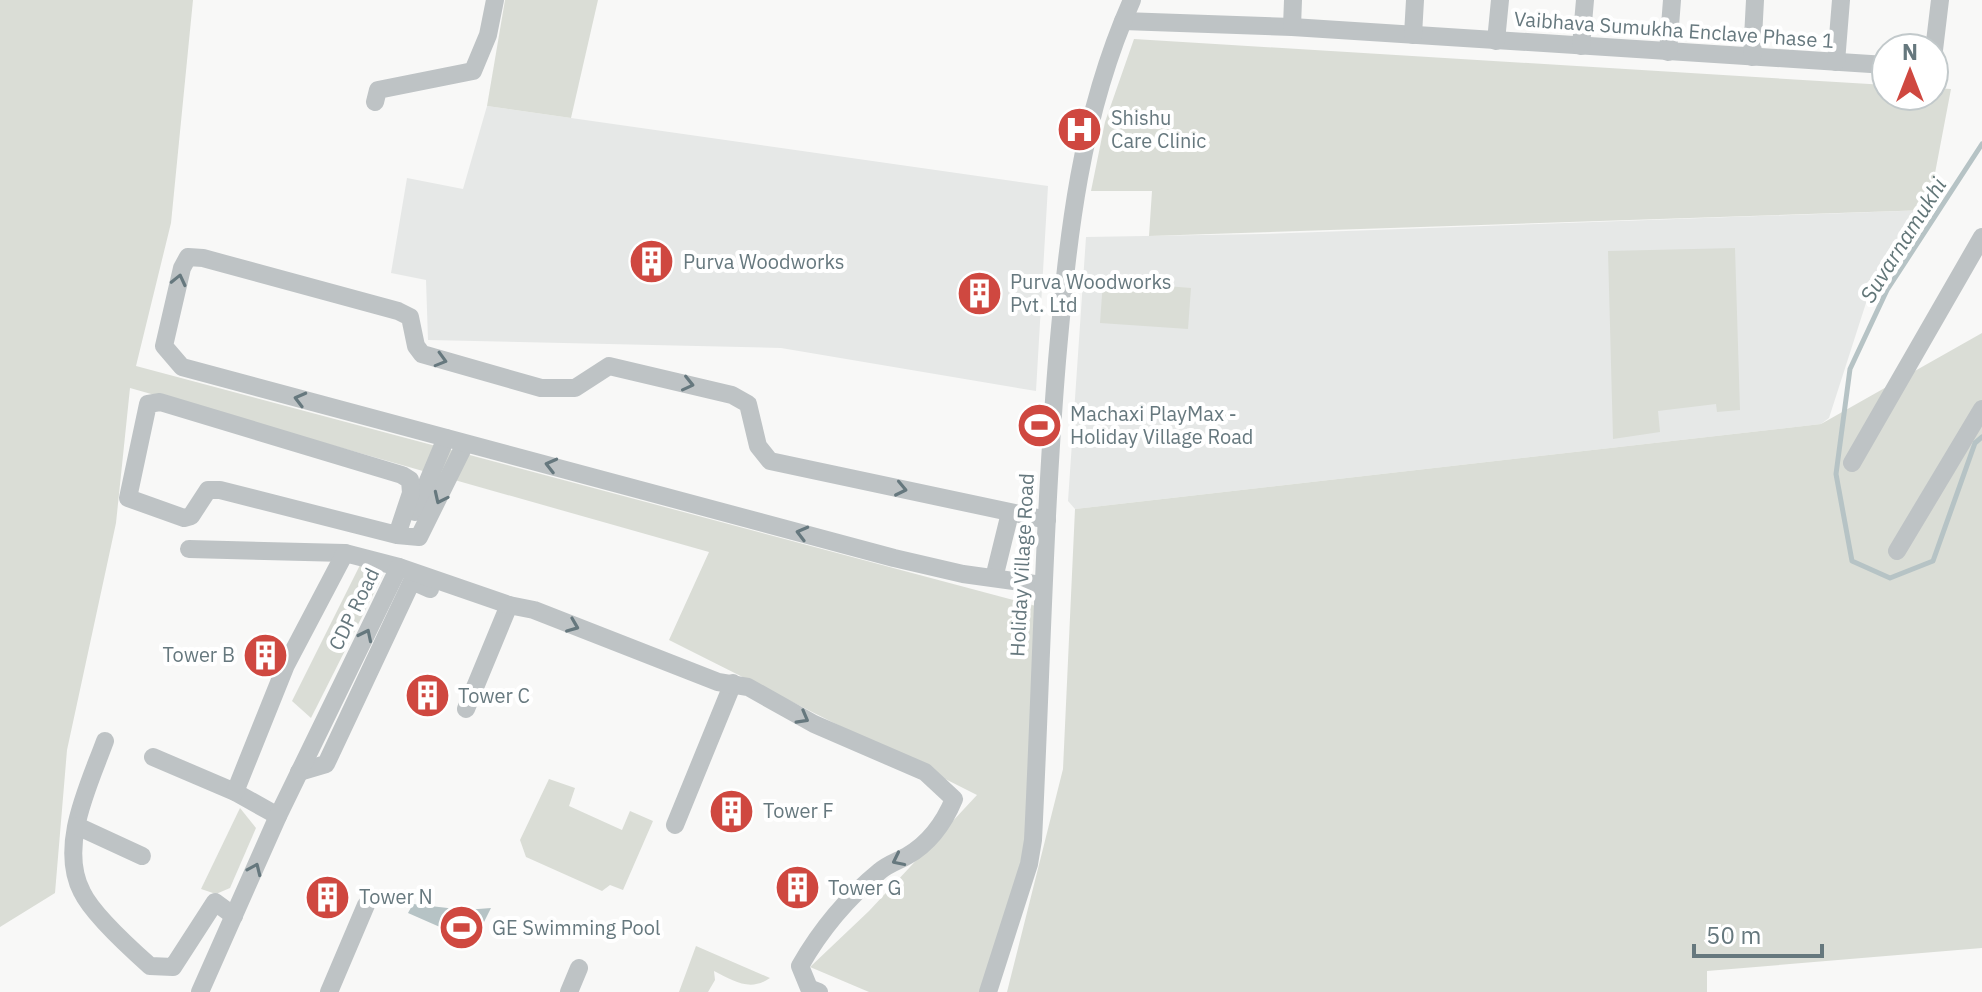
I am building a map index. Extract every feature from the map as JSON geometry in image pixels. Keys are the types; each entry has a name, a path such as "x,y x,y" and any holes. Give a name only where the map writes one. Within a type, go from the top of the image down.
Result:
{"street":[{"path":"375,102 378,90 473,71 488,35 495,0"},
{"name":"Holiday Village Road","path":"988,992 1029,864 1033,840 1042,585 1070,219 1090,113 1132,0"},
{"path":"1292,27 1293,0"},
{"path":"1413,35 1415,0"},
{"path":"1496,41 1500,0"},
{"path":"1581,46 1585,0"},
{"path":"1668,52 1672,0"},
{"path":"1752,57 1755,0"},
{"path":"1836,62 1841,0"},
{"path":"1936,32 1940,0"},
{"name":"Vaibhava Sumukha Enclave Phase 1","path":"1123,21 1292,27 1870,64"},
{"path":"1852,463 1982,237"},
{"path":"1042,585 894,558 182,367 164,346 182,268 188,257 203,258 398,311 410,317 416,346 422,354 541,388 575,388 609,366 732,395 748,404 758,446 770,461 1047,520"},
{"path":"401,536 411,493 410,480 160,402 148,404 127,490 130,501 184,518 191,516 208,490 220,490 401,536 423,534 465,444"},
{"path":"1897,551 1982,409"},
{"path":"401,536 446,438"},
{"path":"994,578 1010,513"},
{"path":"189,549 345,553 399,567"},
{"path":"235,792 286,665 345,553"},
{"name":"CDP Road","path":"200,992 278,816 399,567 509,605 534,610 718,682 733,683 814,724 925,772 954,799 925,844 883,867 818,934 800,966 809,988 819,992"},
{"path":"299,772 326,764 412,581 484,609 509,605"},
{"path":"466,709 509,605"},
{"path":"675,825 733,683"},
{"path":"105,741 77,826 74,853 82,892 150,966 173,967 215,902 234,916"},
{"path":"153,757 235,792 278,816"},
{"path":"77,826 142,856"},
{"path":"329,992 366,905"},
{"path":"569,992 579,968"}],"shaded area":[{"path":"0,0 193,0 171,223 136,366 1036,606 1036,811 982,992 869,992 810,967 869,911 977,795 669,640 709,552 130,388 116,523 67,750 55,893 0,927"},
{"path":"505,0 598,0 571,118 487,106"},
{"path":"1134,39 1870,84 1870,112 1947,112 1928,210 1149,236 1152,191 1091,191 1105,122"},
{"path":"487,106 1048,186 1036,391 781,348 428,340 426,280 391,273 407,178 463,189"},
{"path":"1928,210 1875,275 1829,418 1821,424 1075,509 1068,501 1086,237 1262,234"},
{"path":"1735,248 1740,410 1717,412 1716,404 1658,411 1660,432 1613,439 1608,251"},
{"path":"1103,281 1191,288 1188,329 1100,323"},
{"path":"1982,333 1982,948 1707,971 1707,992 1007,992 1063,769 1075,509 1821,424"},
{"path":"360,565 383,575 311,718 292,701"},
{"path":"549,779 575,788 569,806 622,830 630,811 653,821 623,890 610,885 602,891 526,857 520,840"},
{"path":"240,808 256,828 230,888 216,894 201,889"},
{"name":"GE Swimming Pool","path":"413,904 465,910 491,908 474,942 408,913"},
{"path":"696,946 770,978 749,985 714,971 715,980 708,992 679,992"}],"waterway":[{"name":"Suvarnamukhi","path":"1982,144 1887,290 1850,369 1836,474 1852,561 1890,578 1933,561 1975,443 1982,437"}],"place":[{"name":"Shishu Care Clinic","path":"1080,129"},
{"name":"Purva Woodworks","path":"652,262"},
{"name":"Purva Woodworks Pvt. Ltd","path":"979,293"},
{"name":"Machaxi PlayMax - Holiday Village Road","path":"1039,425"},
{"name":"Tower B","path":"266,655"},
{"name":"Tower C","path":"427,696"},
{"name":"Tower F","path":"732,811"},
{"name":"Tower G","path":"797,888"},
{"name":"Tower N","path":"328,897"},
{"name":"GE Swimming Pool","path":"461,928"}]}
